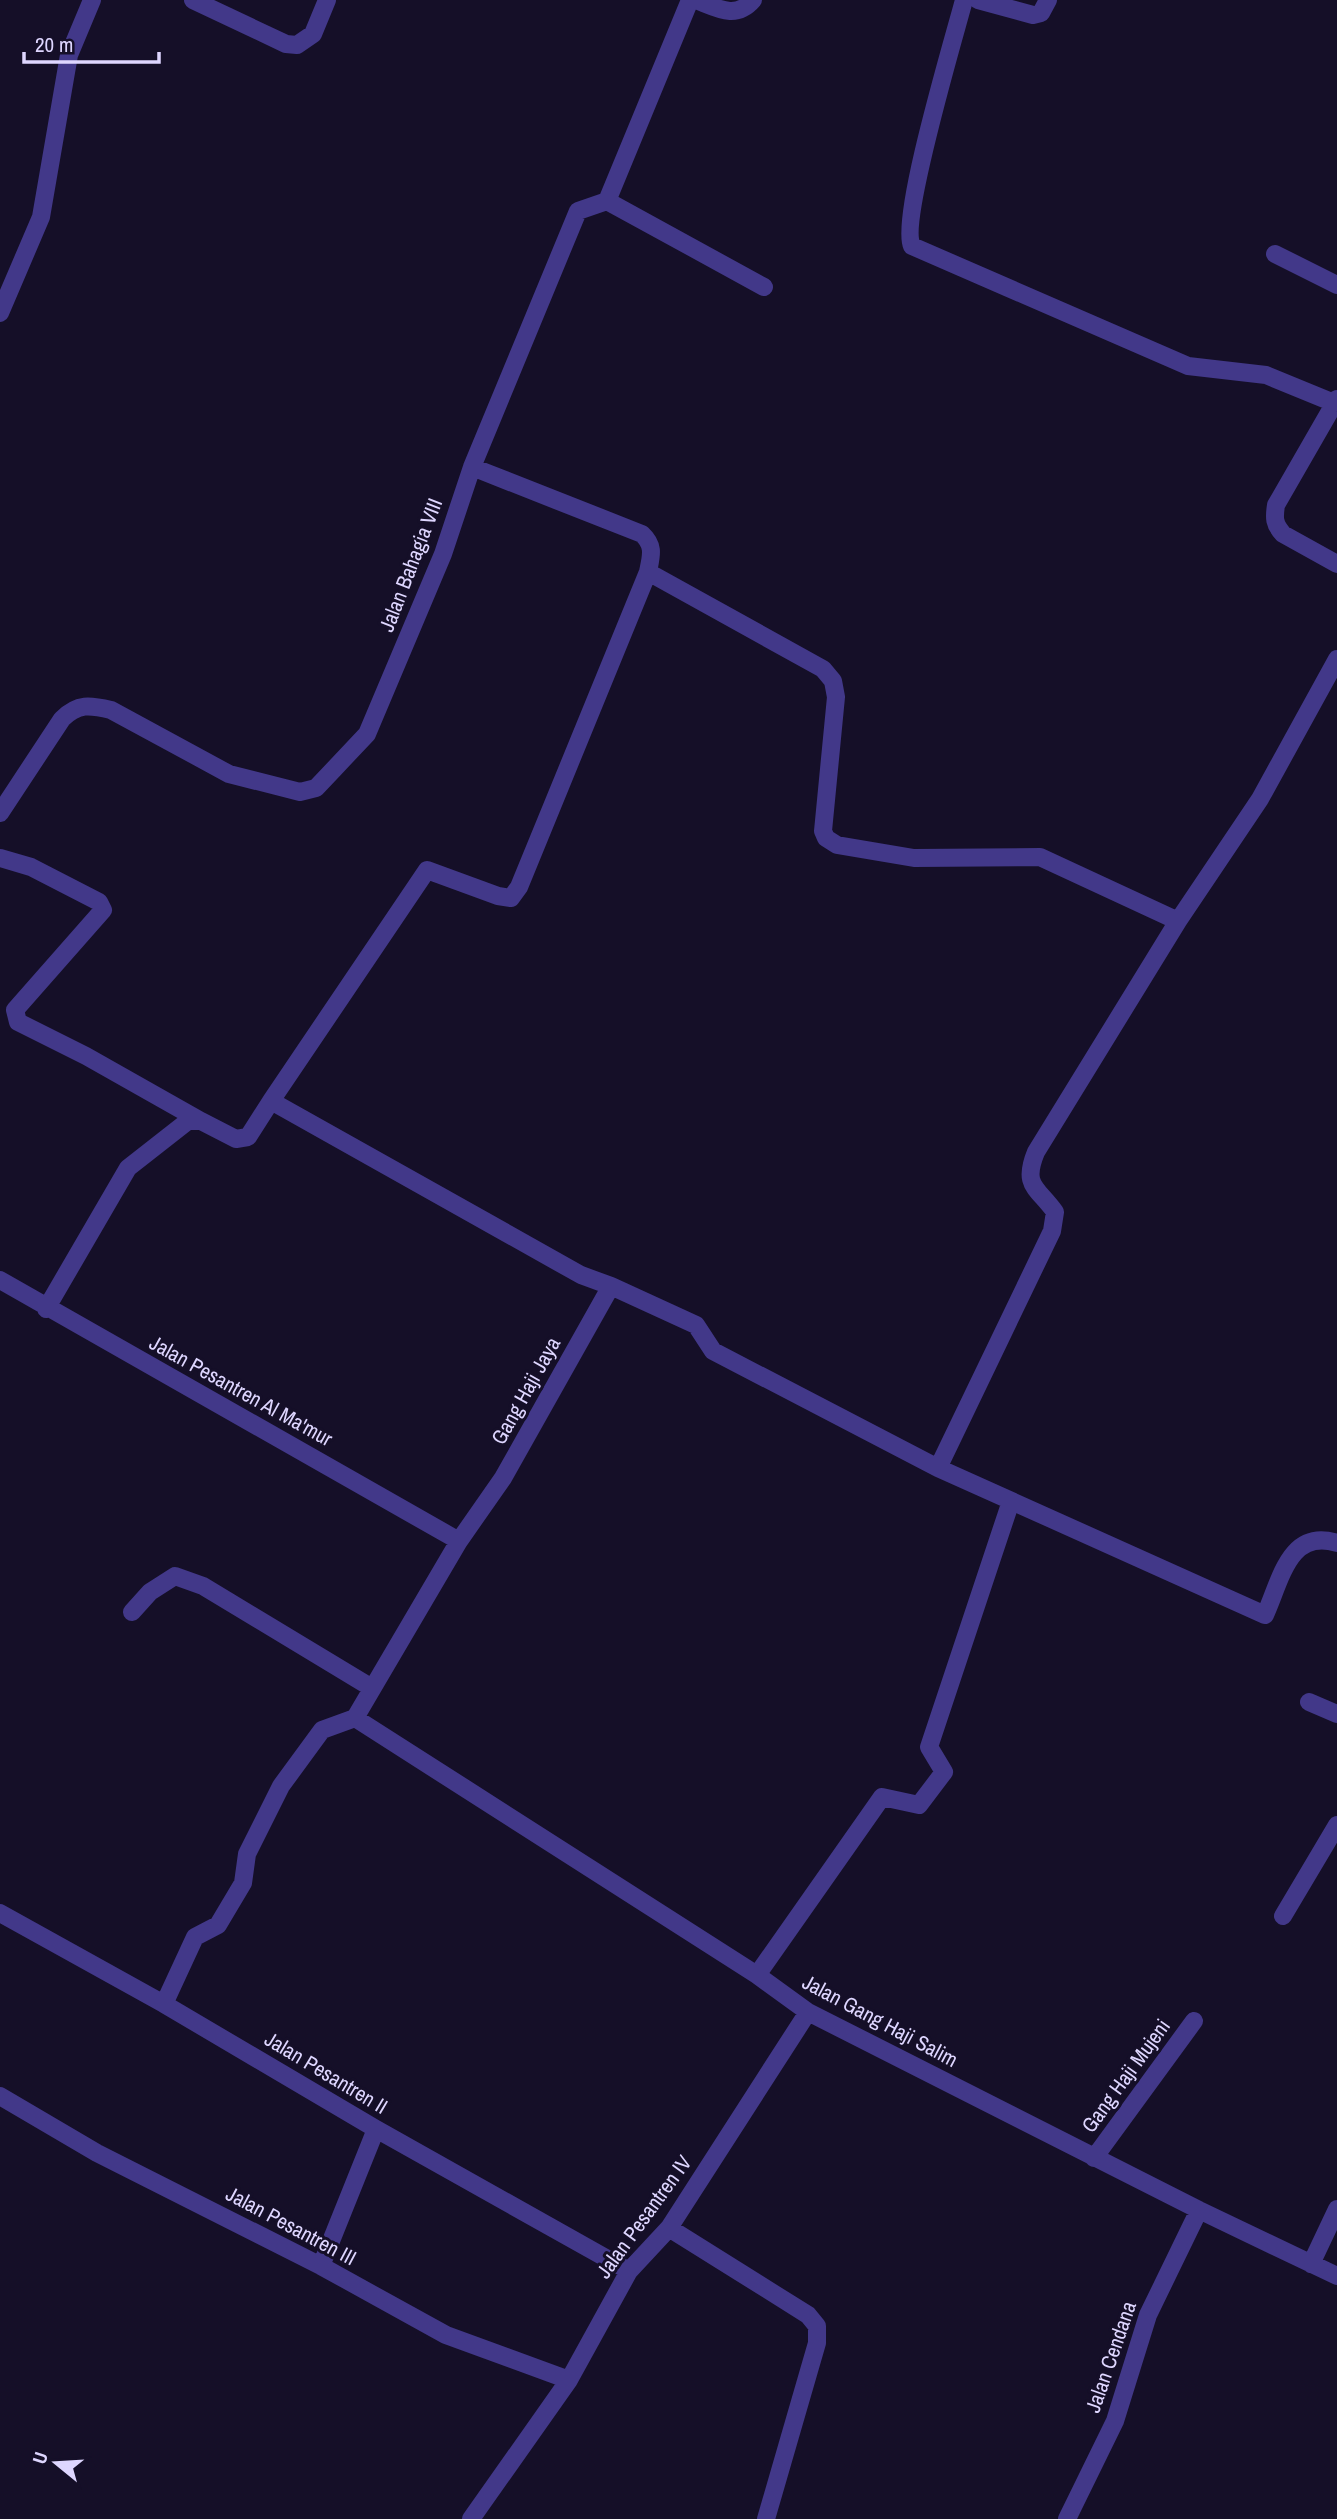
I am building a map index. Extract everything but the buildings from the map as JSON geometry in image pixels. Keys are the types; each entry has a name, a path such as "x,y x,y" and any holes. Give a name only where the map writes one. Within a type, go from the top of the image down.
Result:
{"street":[{"path":"0,313 41,217 69,55 92,0"},
{"path":"193,0 286,44 298,45 313,34 327,0"},
{"path":"690,0 607,201 764,287"},
{"path":"696,0 728,12 747,8 753,0"},
{"path":"964,0 915,193 909,232 912,246 1188,366 1266,376 1335,401 1276,505 1274,517 1276,526 1283,534 1337,564"},
{"path":"978,0 1033,15 1041,13 1048,0"},
{"name":"Jalan Bahagia VIII","path":"0,813 62,719 74,708 89,705 111,710 229,774 300,792 316,788 367,734 443,554 472,467 578,211 607,201"},
{"path":"1275,254 1337,285"},
{"path":"0,858 31,866 99,902 103,910 15,1010 18,1022 86,1056 236,1139 248,1137 427,870 498,897 511,898 519,887 648,572 652,552 650,541 642,534 472,467"},
{"path":"648,572 823,669 833,681 836,697 823,831 826,838 836,845 914,858 1040,857 1178,921"},
{"path":"938,1468 1052,1231 1055,1212 1032,1188 1028,1170 1035,1152 1178,921 1260,799 1337,659"},
{"path":"271,1101 581,1275 696,1325 713,1352 938,1468 1265,1615 1297,1547 1309,1540 1337,1543"},
{"path":"46,1309 128,1168 177,1127 188,1121 201,1121"},
{"name":"Jalan Pesantren Al Ma'mur","path":"0,1280 46,1309 459,1541"},
{"name":"Gang Haji Jaya","path":"355,1718 459,1541 503,1478 611,1286"},
{"path":"757,1975 882,1797 919,1805 944,1772 929,1747 1011,1501"},
{"path":"132,1612 150,1592 175,1576 203,1586 372,1688"},
{"path":"1310,1702 1337,1714"},
{"path":"164,2004 195,1937 218,1925 243,1883 247,1854 281,1786 322,1730 355,1718"},
{"name":"Jalan Gang Haji Salim","path":"355,1718 757,1975 808,2012 1094,2158 1337,2276"},
{"path":"1283,1916 1337,1825"},
{"name":"Jalan Pesantren II","path":"0,1913 164,2004 376,2129 629,2270"},
{"name":"Jalan Pesantren IV","path":"471,2519 569,2380 629,2270 669,2228 808,2012"},
{"name":"Gang Haji Mujeni","path":"1094,2158 1194,2021"},
{"name":"Jalan Pesantren III","path":"0,2096 97,2153 321,2266 446,2335 569,2380"},
{"path":"321,2266 376,2129"},
{"path":"1311,2264 1337,2209"},
{"name":"Jalan Cendana","path":"1068,2519 1115,2421 1148,2315 1199,2210"},
{"path":"669,2228 808,2315 817,2326 817,2343 766,2519"}]}
